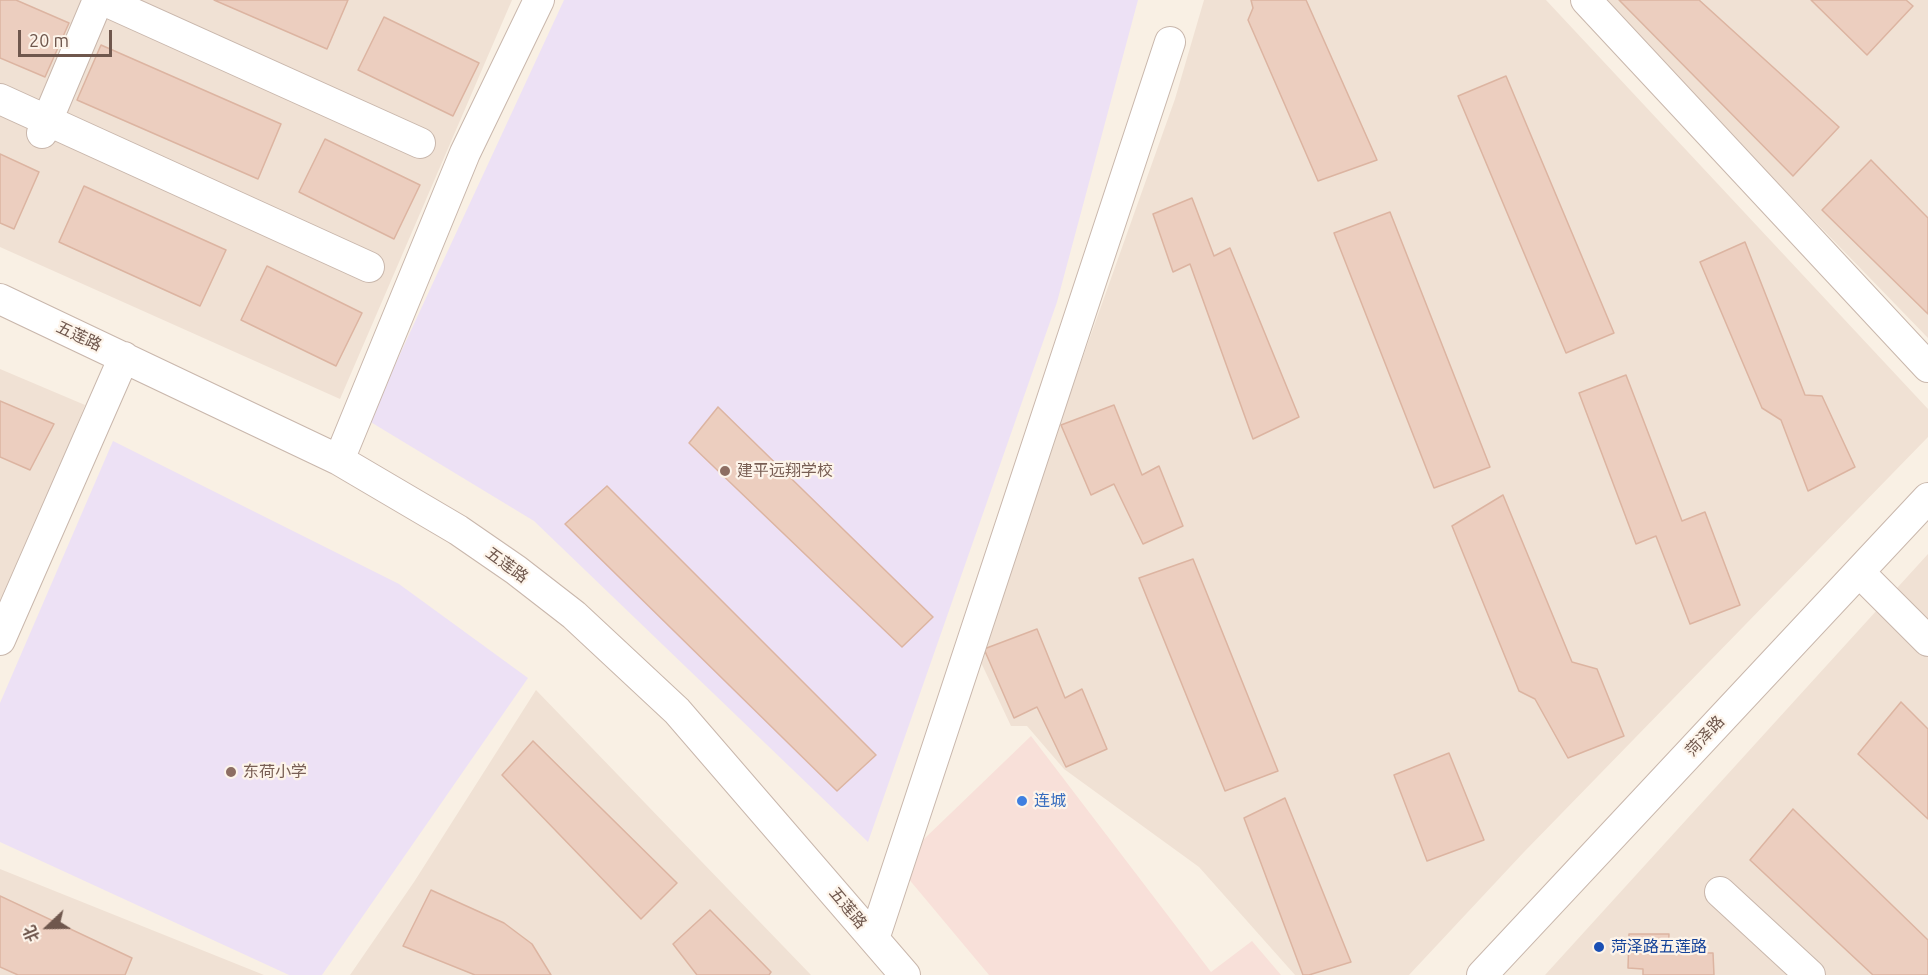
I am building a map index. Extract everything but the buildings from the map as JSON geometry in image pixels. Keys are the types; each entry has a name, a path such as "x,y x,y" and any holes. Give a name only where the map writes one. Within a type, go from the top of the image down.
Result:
{"street":[{"path":"45,127 98,0"},
{"path":"103,0 420,143"},
{"path":"339,460 465,153 539,0"},
{"path":"1586,0 1928,367"},
{"path":"874,939 1170,42"},
{"path":"0,99 45,127 369,267"},
{"name":"五莲路","path":"0,299 339,460 458,530 566,609 625,660 724,764 905,975"},
{"path":"0,640 124,357"},
{"name":"菏泽路","path":"1482,975 1928,498"},
{"path":"1859,572 1928,641"},
{"path":"1720,892 1801,972"}],"shaded area":[{"path":"0,0 512,0 340,399 0,247"},
{"name":"建平远翔学校","path":"564,0 1138,0 1057,302 868,842 534,521 369,421"},
{"path":"1204,0 1546,0 1928,409 1928,437 1524,852 1409,975 1295,975 1199,867 1064,769 1027,726 1011,726 977,654 1175,99"},
{"path":"1605,0 1928,0 1928,338 1738,142"},
{"path":"0,369 85,405 0,617"},
{"name":"东荷小学","path":"113,441 399,584 528,678 322,975 289,975 0,842 0,703"},
{"path":"1928,554 1928,975 1545,975"},
{"path":"536,690 811,975 350,975 414,882"},
{"name":"连城","path":"1031,736 1211,972 1252,941 1281,975 989,975 897,865"},
{"path":"0,869 264,975 0,975"}],"place":[{"name":"建平远翔学校","path":"725,471"},
{"name":"东荷小学","path":"231,772"},
{"name":"连城","path":"1022,801"},
{"name":"菏泽路五莲路","path":"1599,947"}]}
